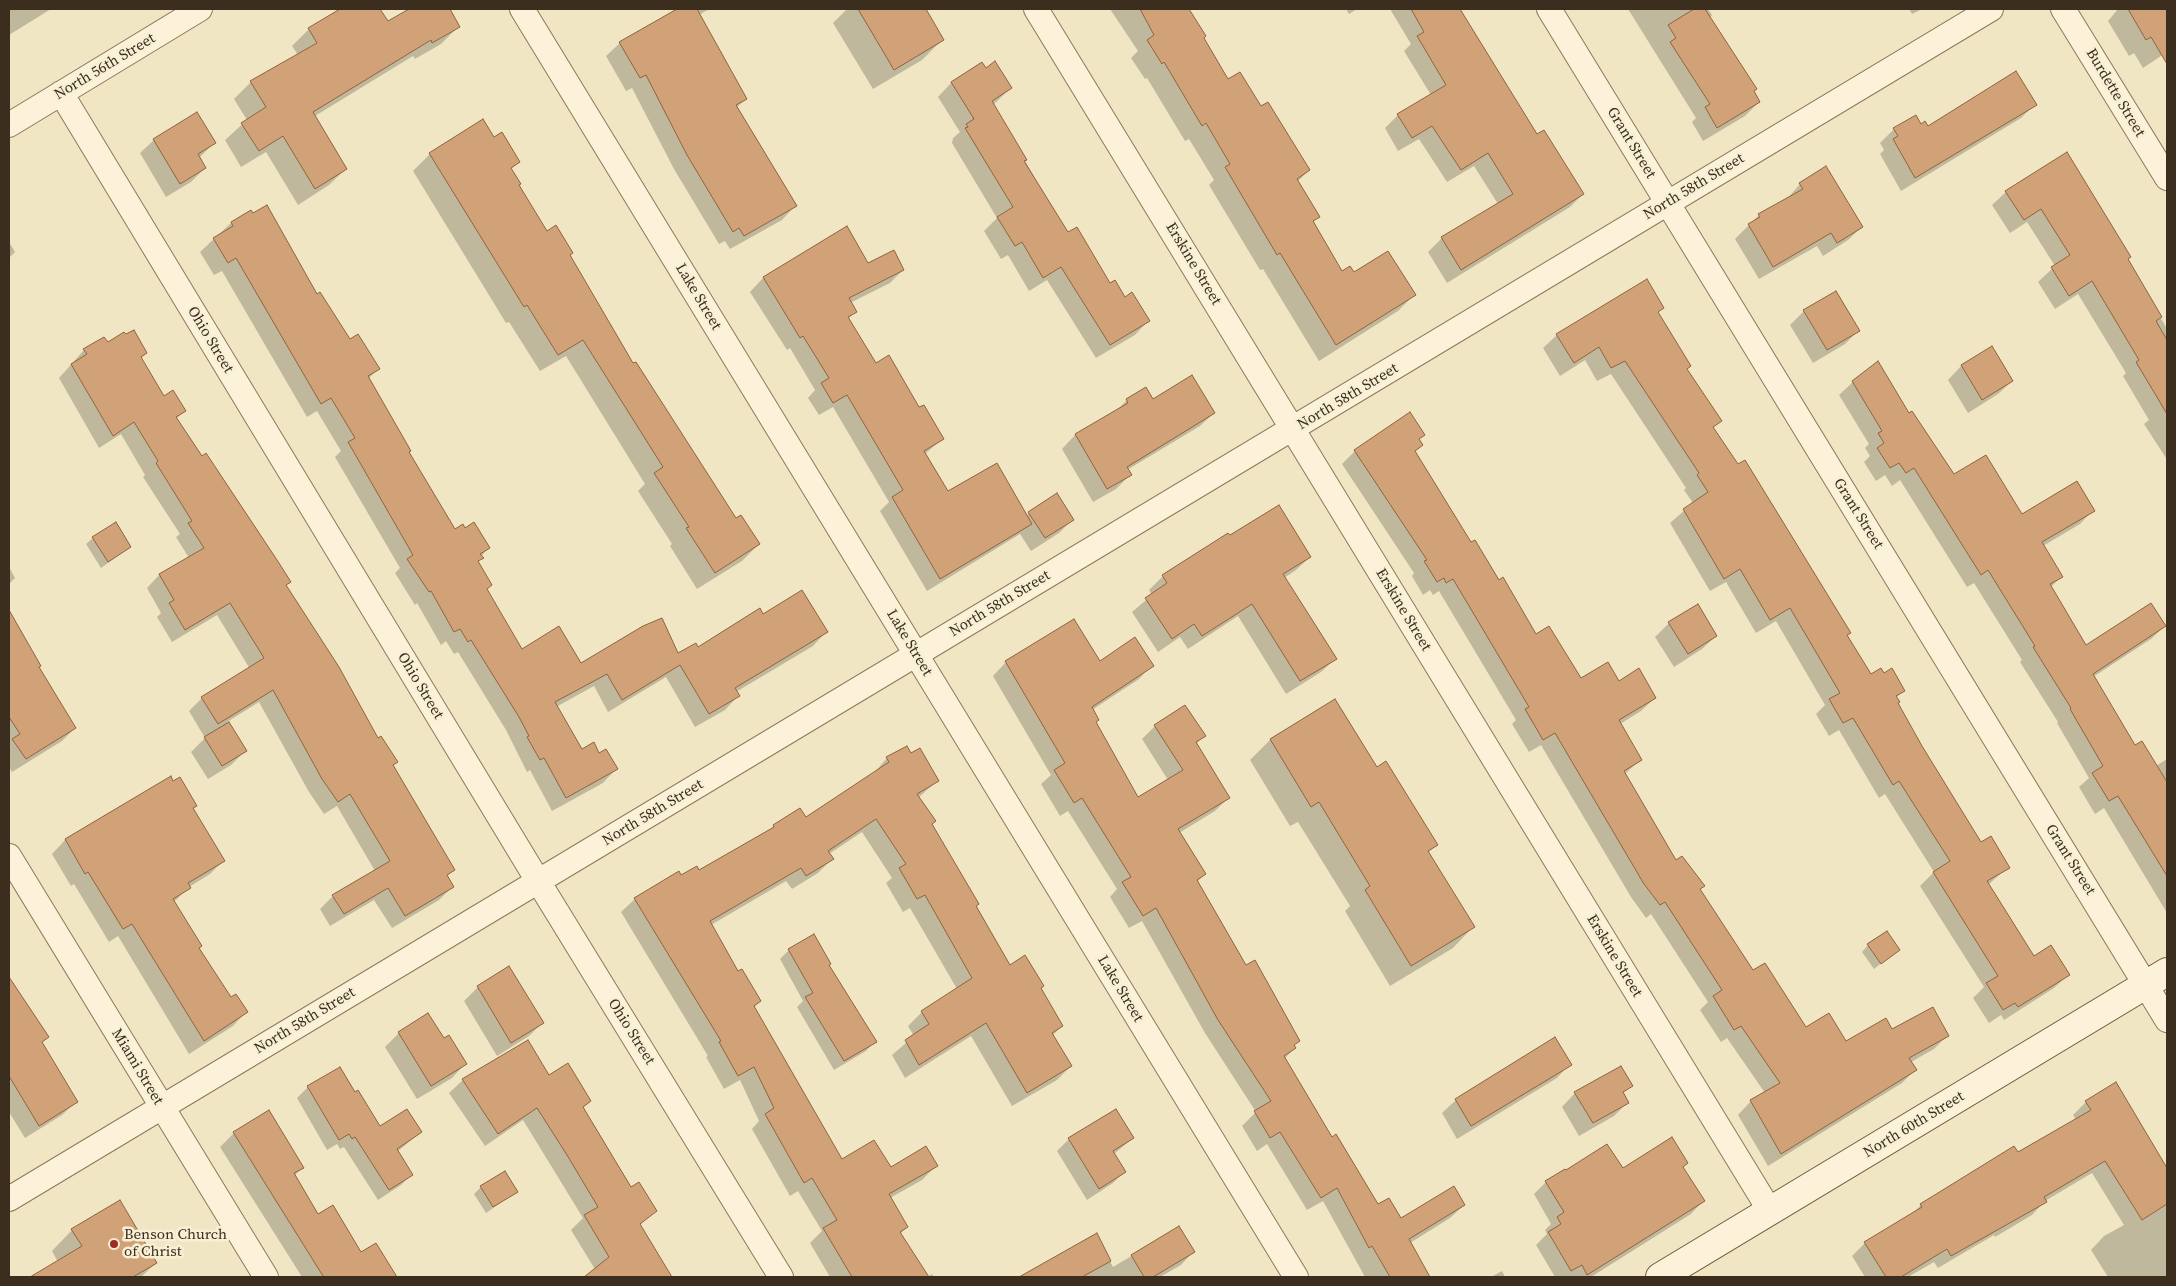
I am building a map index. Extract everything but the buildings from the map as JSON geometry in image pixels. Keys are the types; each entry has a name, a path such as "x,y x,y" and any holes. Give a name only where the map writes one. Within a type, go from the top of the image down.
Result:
{"street":[{"name":"North 56th Street","path":"9,125 200,9"},
{"name":"Lake Street","path":"522,9 1296,1277"},
{"name":"Erskine Street","path":"1036,9 1770,1211"},
{"name":"Grant Street","path":"1549,9 1667,203 2157,978 2167,1020"},
{"name":"North 58th Street","path":"9,1199 1294,429 1990,9"},
{"name":"Burdette Street","path":"2064,9 2167,178"},
{"name":"Ohio Street","path":"61,93 538,882 782,1277"},
{"name":"Miami Street","path":"9,856 266,1277"},
{"name":"North 60th Street","path":"1660,1277 2157,978"}],"place":[{"name":"Benson Church of Christ","path":"114,1244"}]}
